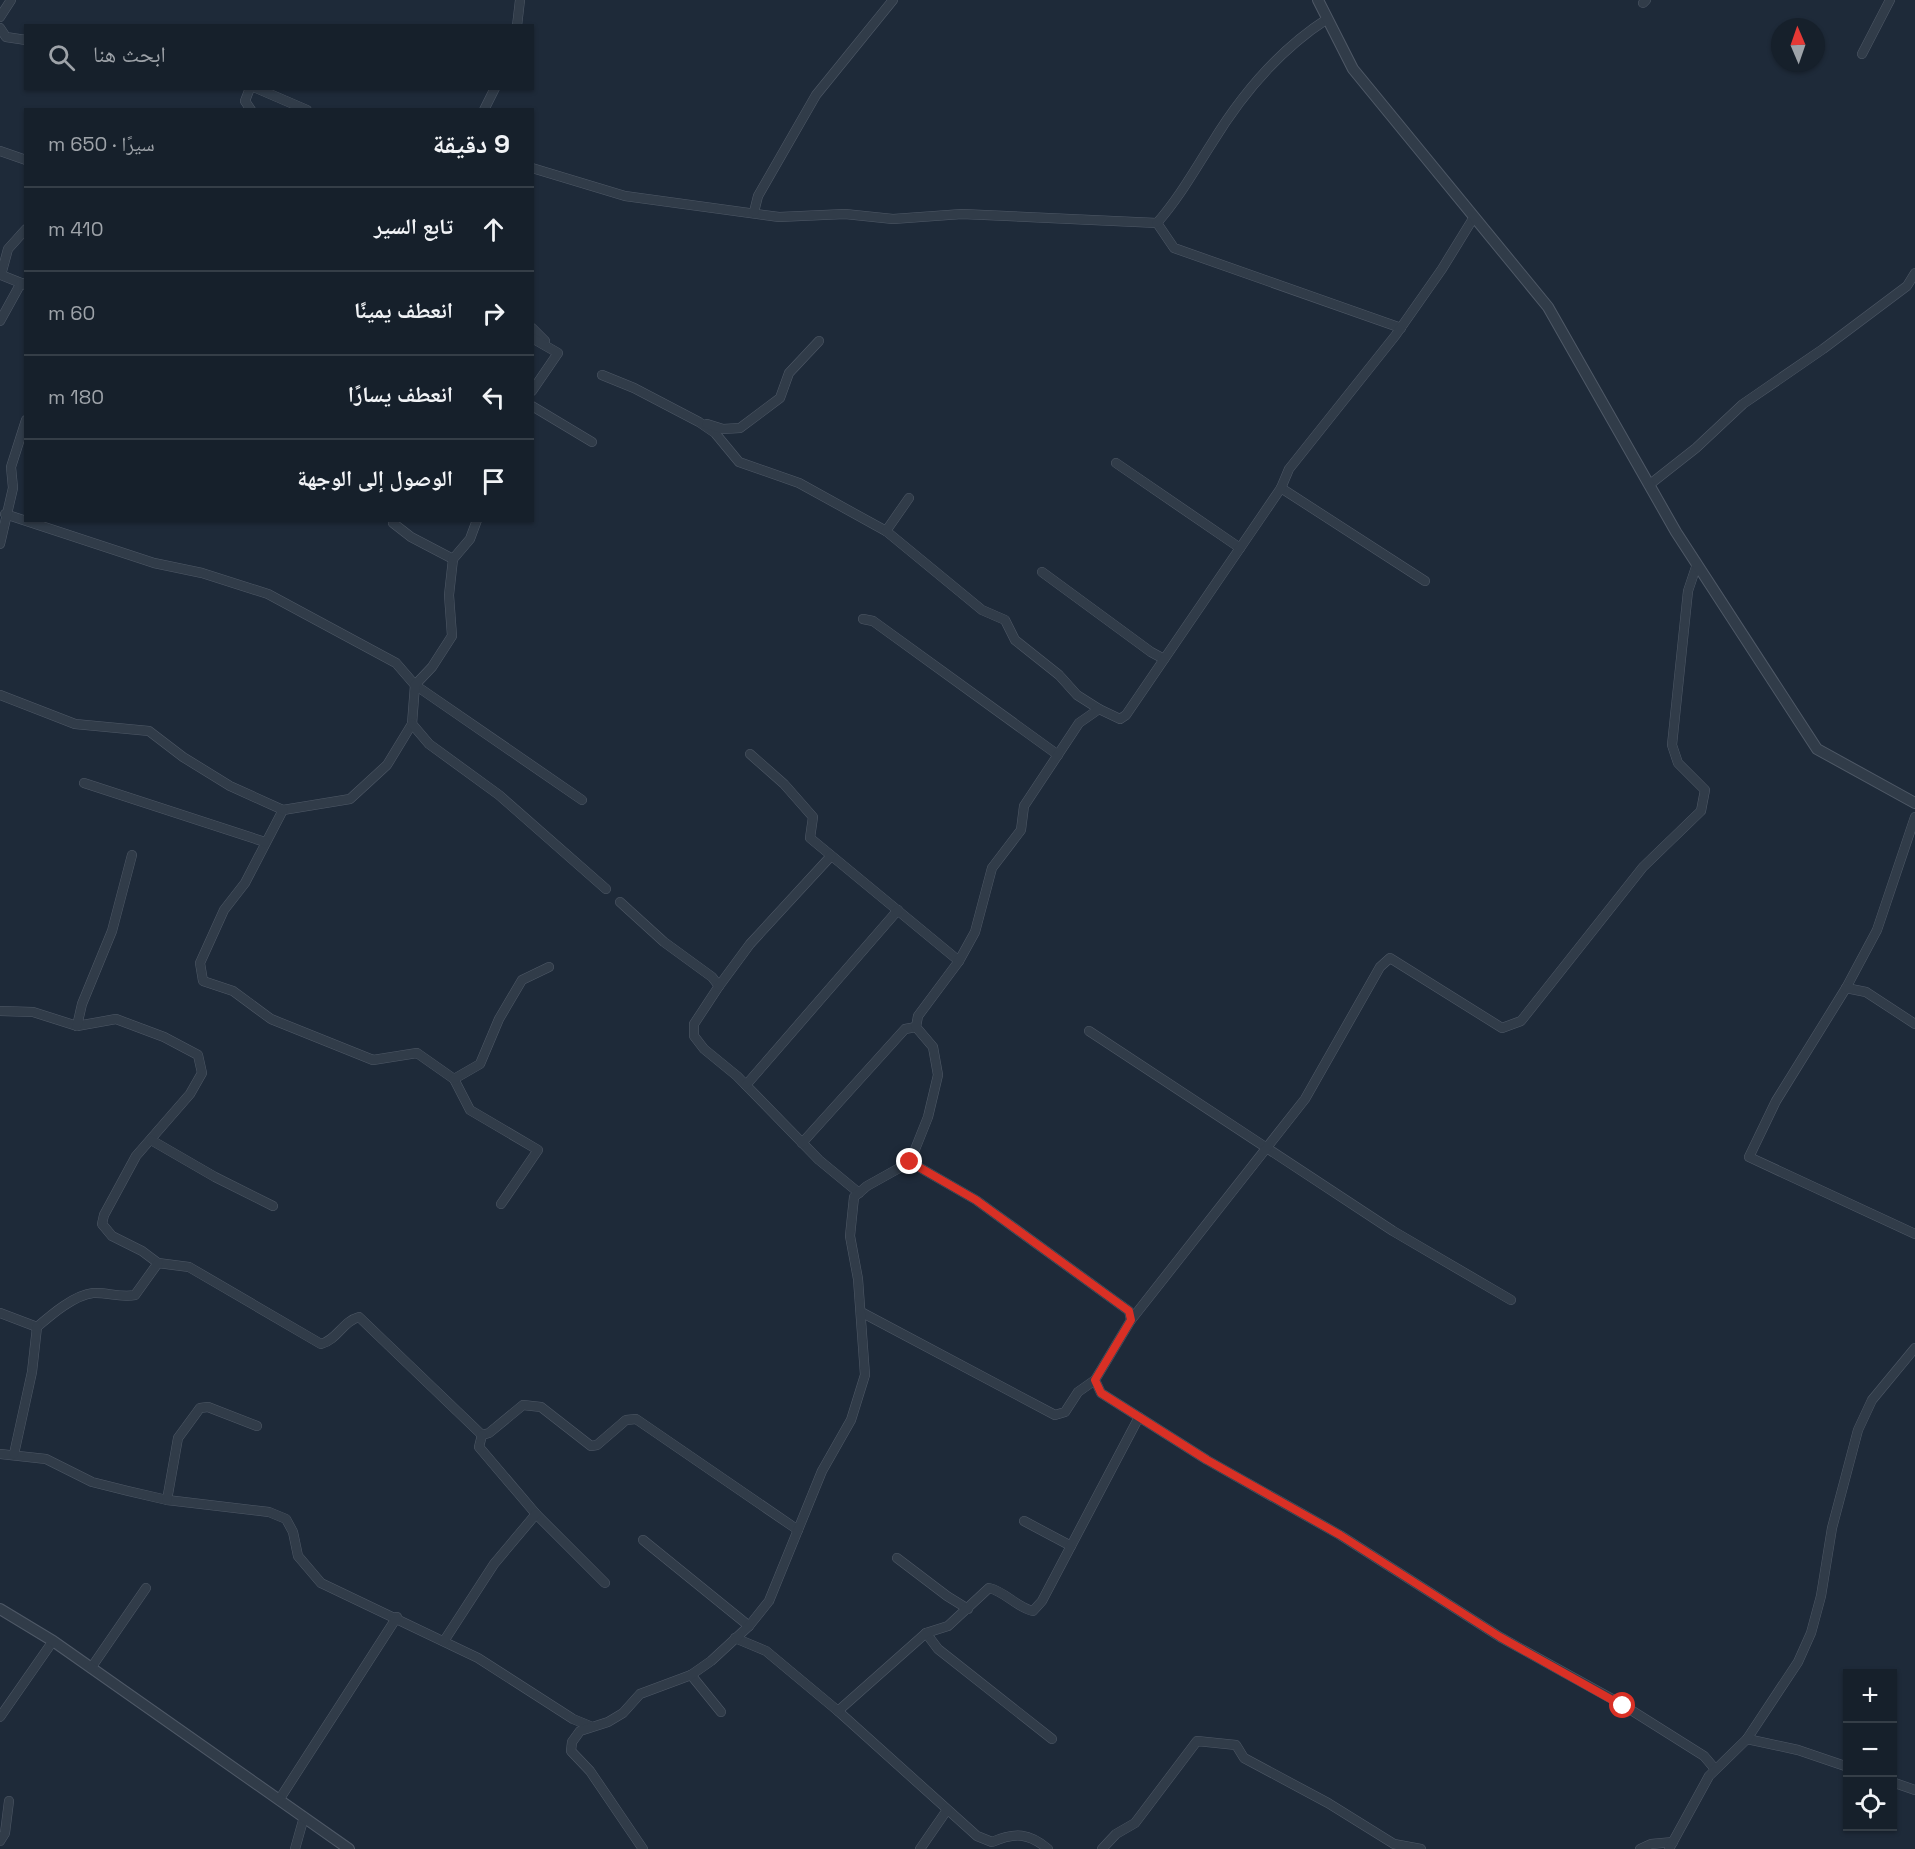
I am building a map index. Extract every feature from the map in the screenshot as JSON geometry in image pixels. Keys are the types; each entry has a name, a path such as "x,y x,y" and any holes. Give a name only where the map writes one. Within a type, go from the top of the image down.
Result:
{"street":[{"path":"0,17 11,0"},
{"path":"517,24 520,0"},
{"path":"754,212 758,195 816,95 893,0"},
{"path":"1318,0 1353,69 1548,307 1697,564 1817,749 1915,803"},
{"path":"1862,54 1890,0"},
{"path":"534,169 625,196 779,217 844,214 892,219 962,214 1157,222 1176,202 1213,140 1262,73 1298,38 1327,18"},
{"path":"0,28 6,37 24,40"},
{"path":"249,90 245,101 250,108"},
{"path":"261,90 302,108"},
{"path":"485,108 494,90"},
{"path":"0,151 24,159"},
{"path":"602,375 634,388 699,422 716,433 739,462 799,483 886,531 982,610 1005,620 1015,640 1059,675 1077,695 1120,719 1126,715 1281,488 1289,469 1401,328 1442,269 1474,217"},
{"path":"1157,222 1174,248 1401,328"},
{"path":"0,321 23,284 1,275 8,249 24,231"},
{"path":"1649,484 1696,448 1743,404 1908,286 1915,273"},
{"path":"534,330 558,353"},
{"path":"534,339 558,353"},
{"path":"699,422 723,429 740,428 780,398 789,373 819,341"},
{"path":"534,389 558,353"},
{"path":"534,407 592,442"},
{"path":"0,544 5,514 13,488 11,467 24,426"},
{"path":"1116,463 1240,548"},
{"path":"1281,488 1425,581"},
{"path":"886,531 909,498"},
{"path":"5,514 24,520"},
{"path":"29,522 154,563 202,573 268,594 396,663 416,685 582,800"},
{"path":"393,522 411,537 453,559"},
{"path":"0,695 75,724 149,731 183,757 230,786 283,810 350,799 387,765 412,724 416,685 432,667 452,636 448,595 453,559 470,539 476,522"},
{"path":"861,1312 1055,1415 1065,1412 1078,1392 1095,1380 1131,1320 1305,1099 1380,968 1390,958 1502,1028 1521,1021 1643,867 1701,811 1705,790 1678,763 1672,746 1688,591 1697,564"},
{"path":"1042,572 1151,652 1164,659"},
{"path":"863,619 873,621 1058,755"},
{"path":"916,1027 918,1016 959,961 975,933 992,868 1021,830 1024,806 1079,723 1099,709"},
{"path":"412,724 429,744 499,795 606,889"},
{"path":"750,754 784,784 813,817 810,838 959,961"},
{"path":"84,783 265,842"},
{"path":"283,810 245,883 224,910 209,942 200,963 203,981 233,991 271,1019 373,1060 417,1053 454,1079 470,1110 538,1150 501,1204"},
{"path":"1915,817 1877,930 1846,988 1776,1101 1749,1157 1915,1234"},
{"path":"77,1026 82,1004 112,931 132,855"},
{"path":"831,856 750,944 694,1024 694,1036 704,1049 746,1085 802,1143 859,1193"},
{"path":"620,902 664,942 712,977 719,986"},
{"path":"746,1085 898,910"},
{"path":"454,1079 480,1064 499,1019 522,980 549,967"},
{"path":"1846,988 1866,992 1915,1024"},
{"path":"2,1014 33,1012 77,1026 116,1019 164,1037 198,1055 202,1073 190,1094 135,1156 104,1215 102,1224 112,1236 142,1251 158,1263 189,1266 321,1344 330,1341 352,1319 359,1317 482,1435"},
{"path":"802,1143 905,1029 916,1027"},
{"path":"643,1849 590,1771 571,1751 572,1742 580,1731 608,1722 623,1713 640,1695 691,1675 749,1626 769,1601 822,1471 851,1420 865,1375 861,1312 850,1236 854,1197 910,1162 928,1117 938,1075 933,1047 916,1027"},
{"path":"1089,1031 1265,1149 1393,1231 1511,1300"},
{"path":"151,1140 215,1177 273,1206"},
{"path":"910,1162 976,1200 1129,1311 1131,1320"},
{"path":"14,1454 32,1372 37,1327 77,1299 92,1293 124,1297 135,1295 158,1263"},
{"path":"0,1313 37,1327"},
{"path":"1640,1849 1651,1844 1671,1846 1715,1769 1747,1739 1798,1662 1811,1634 1850,1456 1867,1408 1915,1348"},
{"path":"1095,1380 1101,1393 1207,1460 1340,1535 1500,1637 1623,1706 1704,1756 1715,1769"},
{"path":"482,1435 489,1433 523,1405 541,1407 591,1446 597,1445 626,1420 636,1419 798,1530"},
{"path":"166,1500 178,1438 200,1408 208,1407 257,1425"},
{"path":"838,1712 926,1633 948,1626 989,1588 997,1590 1022,1608 1033,1611 1042,1600 1139,1417"},
{"path":"482,1435 479,1447 536,1514 605,1583"},
{"path":"0,1454 46,1459 92,1482 166,1500 269,1512 285,1519 293,1532 298,1556 321,1583 397,1617 478,1658 573,1719 590,1726"},
{"path":"444,1641 494,1564 536,1514"},
{"path":"1024,1521 1071,1546"},
{"path":"643,1539 749,1626"},
{"path":"897,1558 968,1609"},
{"path":"91,1668 146,1588"},
{"path":"0,1609 53,1641 349,1849"},
{"path":"279,1800 397,1617"},
{"path":"926,1633 938,1649 1052,1740"},
{"path":"735,1638 766,1651 977,1836 992,1842 1009,1835 1025,1834 1048,1849"},
{"path":"0,1717 53,1641"},
{"path":"691,1675 721,1712"},
{"path":"1747,1739 1798,1750 1843,1765"},
{"path":"1102,1849 1116,1834 1135,1823 1197,1741 1236,1745 1244,1758 1328,1803 1394,1844 1421,1849"},
{"path":"1897,1783 1915,1790"},
{"path":"0,1841 5,1833 9,1802"},
{"path":"920,1849 947,1810"},
{"path":"295,1849 304,1818"}],"route":[{"path":"910,1162 976,1200 1101,1293 1129,1311 1131,1320 1100,1368 1095,1380 1101,1393 1207,1460 1340,1535 1500,1637 1623,1706"}]}
